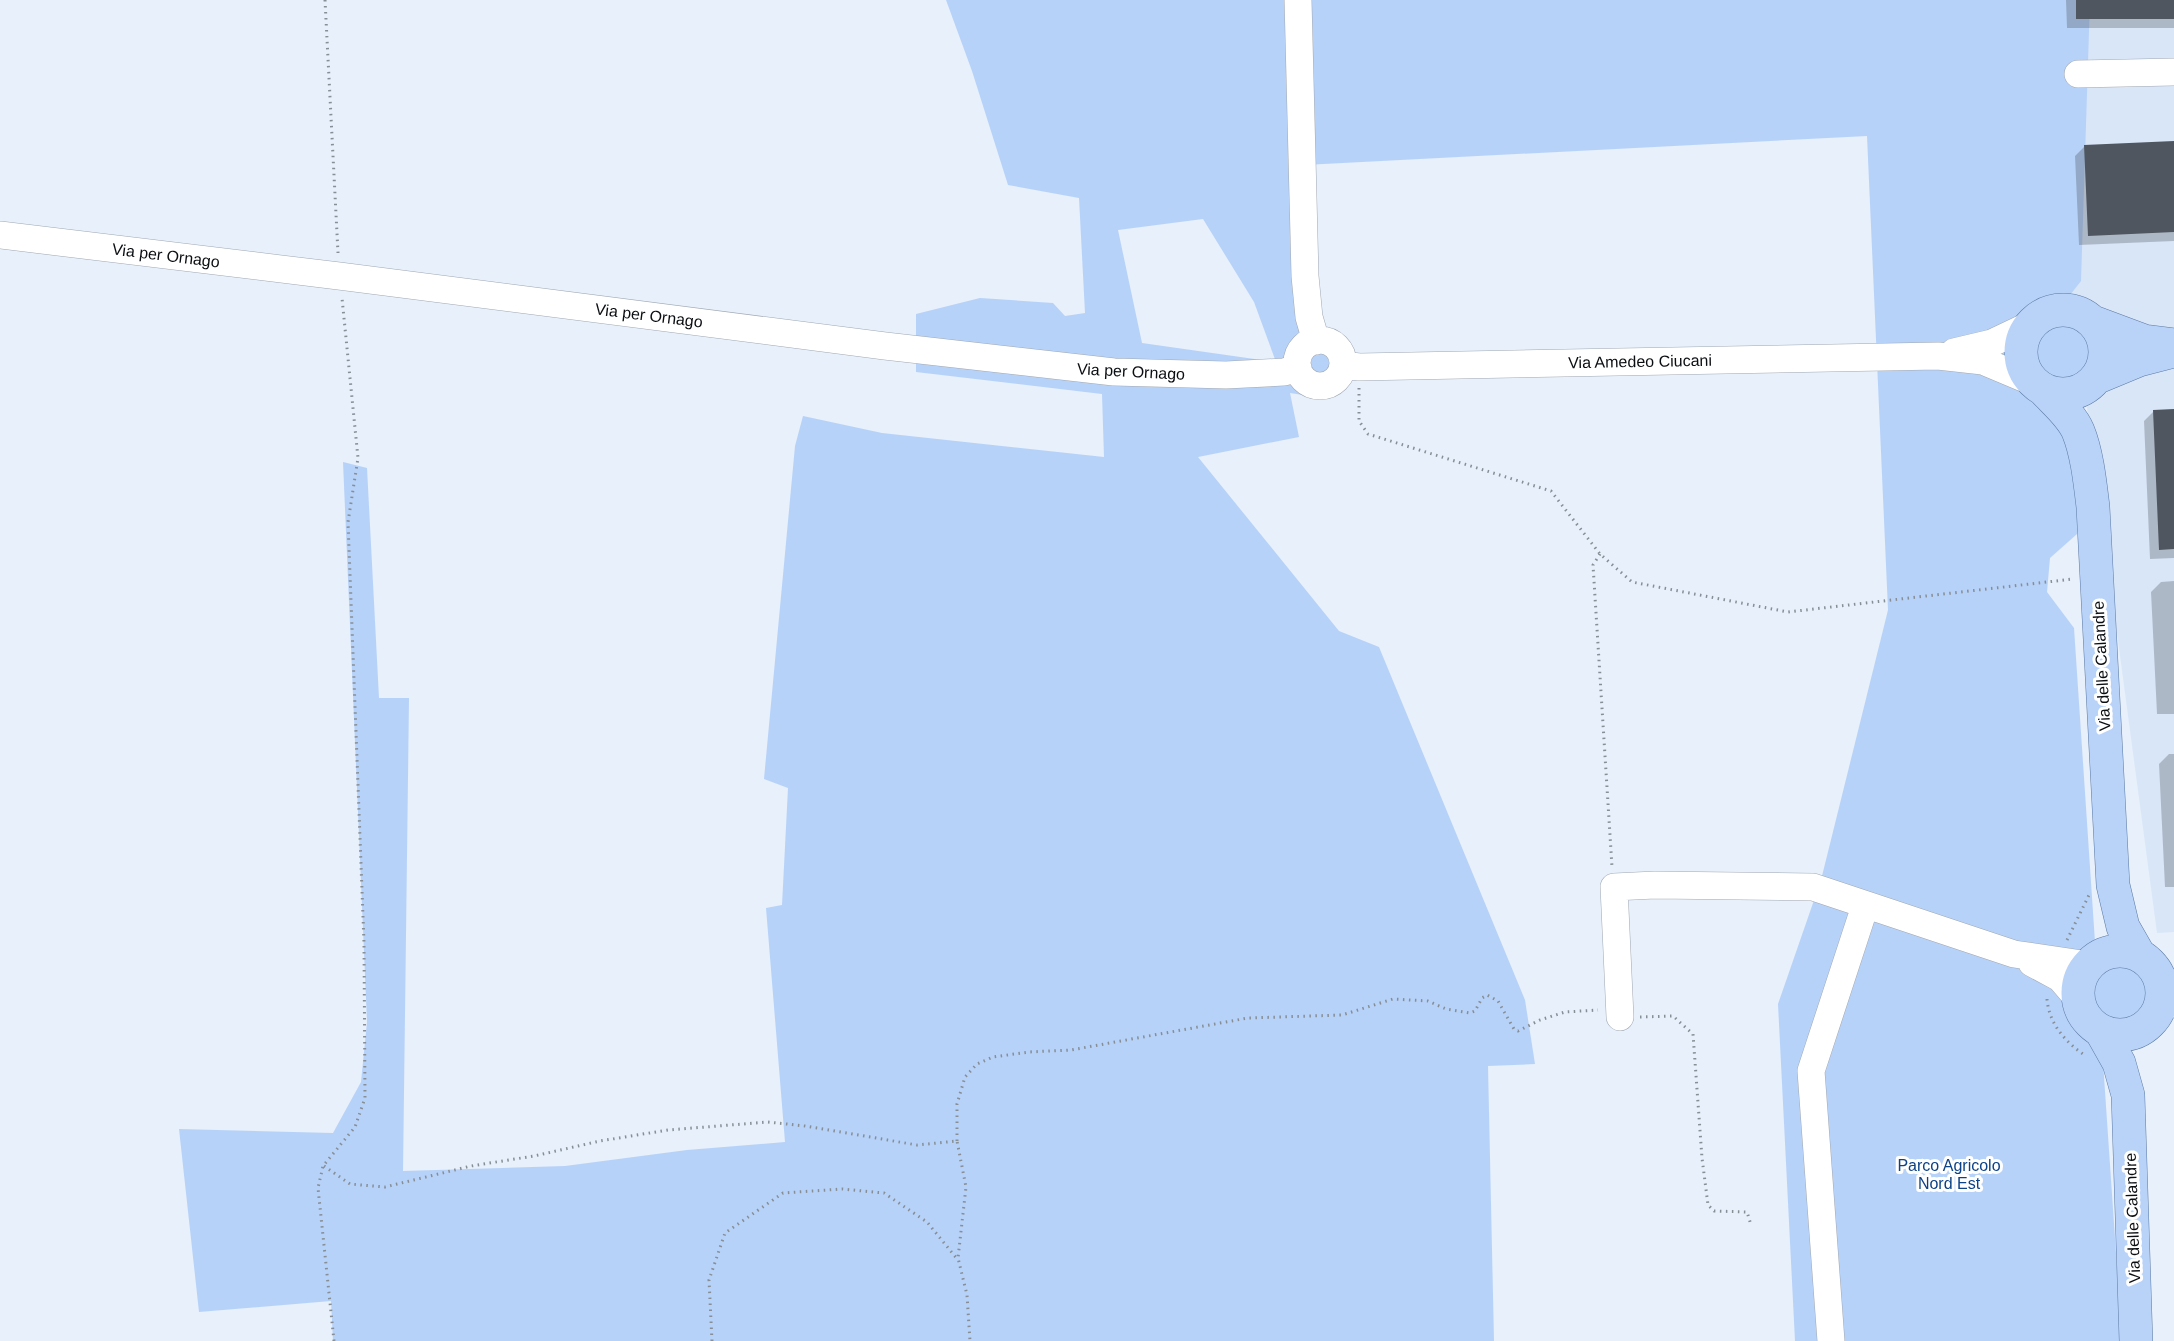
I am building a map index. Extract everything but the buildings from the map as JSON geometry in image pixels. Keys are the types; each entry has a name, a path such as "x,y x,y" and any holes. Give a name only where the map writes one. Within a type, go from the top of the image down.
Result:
{"main road":[{"name":"Via Amedeo Ciucani","path":"2032,324 2042,315 2060,310 2078,313 2093,322 2144,341 2174,345"},
{"path":"2093,322 2101,333 2105,347 2104,365 2096,379"},
{"path":"2032,324 2023,340 2021,353 2023,367 2038,386"},
{"name":"Via Amedeo Ciucani","path":"2038,386 2057,394 2071,394 2084,389 2096,379 2139,360 2174,351"},
{"name":"Via delle Calandre","path":"2082,447 2086,408 2096,379"},
{"name":"Via delle Calandre","path":"2038,386 2074,424 2082,447 2091,494 2113,885 2123,927 2159,992 2132,1068 2128,1095 2136,1341"},
{"name":"Via delle Calandre","path":"2113,885 2107,927 2080,981 2078,999 2084,1016 2101,1031 2119,1063 2128,1095"},
{"path":"2090,963 2112,952 2126,951 2159,992 2137,1032 2124,1035 2101,1031"}],"street":[{"path":"1298,0 1305,276 1309,317 1316,341"},
{"path":"2078,74 2174,72"},
{"name":"Via per Ornago","path":"0,235 885,346 1114,372 1226,375 1284,372 1298,368"},
{"name":"Via Amedeo Ciucani","path":"1938,356 1988,345 2032,324"},
{"path":"1323,340 1334,345 1351,366 1335,380 1315,385 1306,380 1298,368 1298,358 1309,343 1323,340"},
{"name":"Via Amedeo Ciucani","path":"1351,366 1938,356 1983,362 2038,386"},
{"path":"1620,1014 1614,887 1655,885 1813,887 2014,954 2060,978 2078,999"},
{"path":"1831,1341 1811,1071 1865,906"},
{"path":"2014,954 2090,963"}],"path":[{"path":"325,0 339,276 358,458 348,522 364,943 365,1098 355,1127 323,1166 318,1188 334,1341"},
{"path":"1351,366 1359,421 1368,434 1551,490 1600,554 1632,582 1788,612 2096,576"},
{"path":"1600,554 1593,565 1614,887"},
{"path":"970,1341 967,1295 958,1258 966,1187 957,1141 957,1104 965,1077 977,1064 993,1057 1071,1050 1248,1018 1342,1015 1393,999 1428,1001 1446,1009 1470,1013 1475,1011 1487,994 1498,1001 1514,1029 1518,1031 1565,1011 1673,1016 1693,1034 1702,1158 1708,1205 1714,1211 1747,1212 1751,1225"},
{"path":"323,1166 350,1184 385,1187 471,1166 668,1130 768,1122 917,1145 957,1141"},
{"path":"712,1341 709,1280 725,1233 783,1193 842,1189 884,1193 927,1222 958,1260 967,1300 970,1341"}],"shaded area":[{"path":"2064,0 2174,0 2174,932 2157,933 2071,288"}],"green space":[{"name":"Parco Agricolo Nord Est","path":"946,0 2090,0 2081,281 2060,308 2058,321 2079,326 2086,332 2091,340 2093,357 2083,376 2077,534 2050,558 2047,592 2074,628 2097,972 2117,963 2132,965 2143,973 2149,986 2149,1000 2145,1013 2134,1022 2116,1024 2100,1018 2122,1341 1795,1341 1778,1004 1821,880 1888,610 1867,136 1304,165 1303,395 1290,393 1299,437 1198,457 1339,631 1379,647 1525,1000 1535,1064 1488,1066 1494,1341 333,1341 331,1301 199,1312 179,1129 333,1133 361,1082 367,1022 343,462 367,468 379,698 409,698 403,1171 565,1166 687,1150 785,1142 766,908 782,905 788,788 764,779 795,446 803,416 882,433 1104,457 1102,394 916,372 916,314 980,298 1053,303 1065,316 1085,313 1079,198 1008,185 972,71","holes":["1203,219 1254,302 1276,362 1142,343 1118,230"]},
{"path":"1320,350 1329,354 1333,363 1329,372 1320,376 1311,372 1307,363 1311,354"}]}
